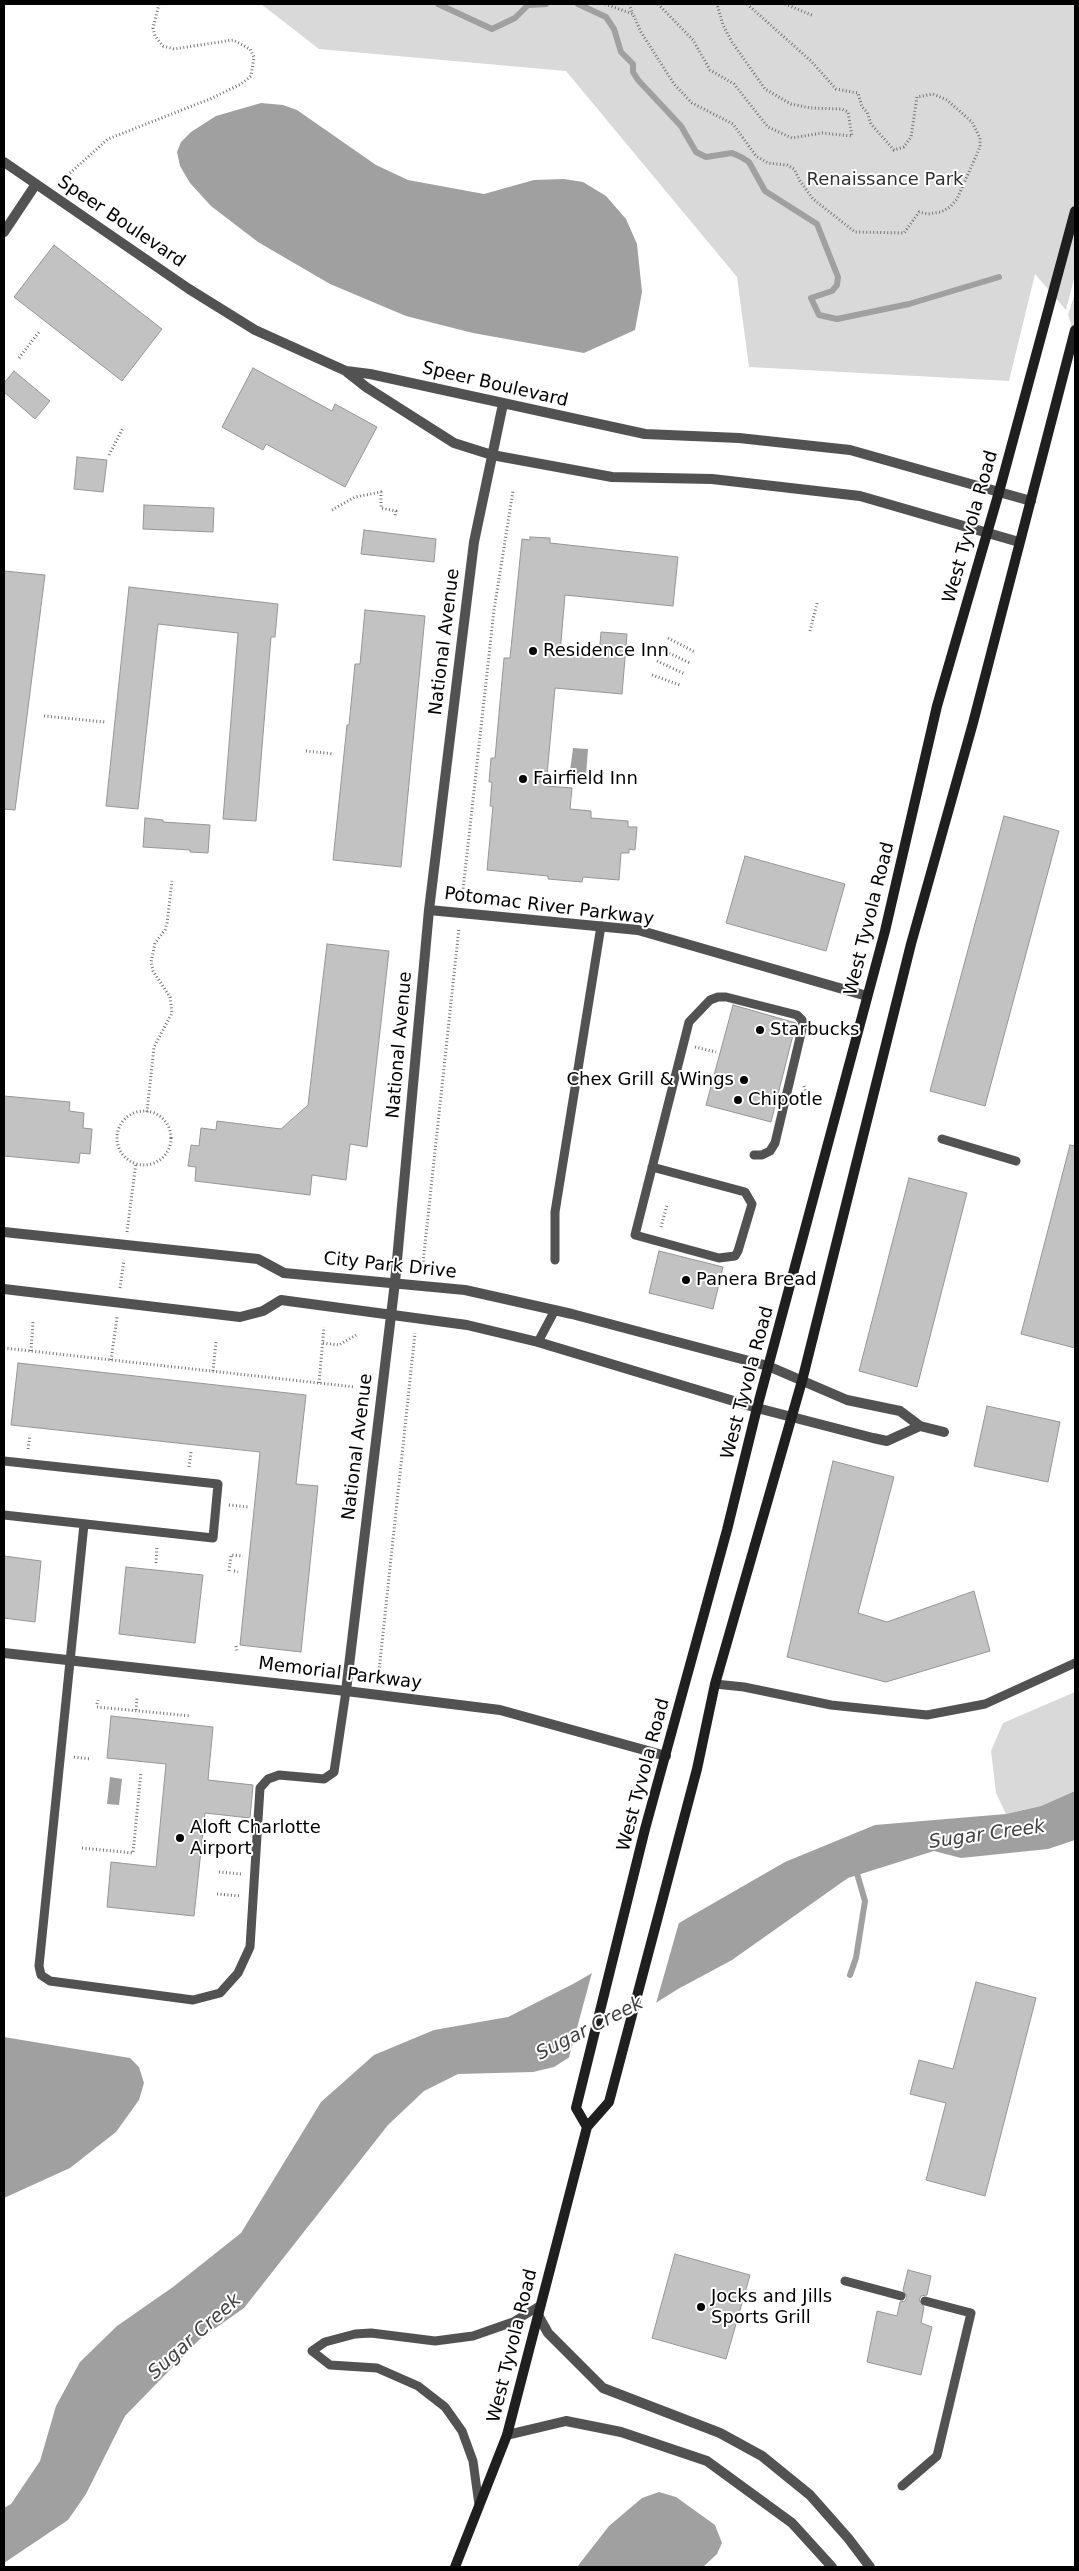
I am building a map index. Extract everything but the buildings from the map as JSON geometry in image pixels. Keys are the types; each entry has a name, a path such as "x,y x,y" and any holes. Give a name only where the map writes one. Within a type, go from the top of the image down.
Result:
{"main road":[{"name":"West Tyvola Road","path":"587,2127 576,2108 666,1756 727,1530 756,1408 867,996 937,706 999,492 1075,211"},
{"name":"West Tyvola Road","path":"455,2567 507,2435 587,2127 609,2102 613,2088 697,1769 715,1684 802,1381 911,944 973,723 1075,330"}],"street":[{"name":"Speer Boulevard","path":"4,162 189,288 255,330 346,371 370,374 645,434 739,438 850,450 1031,501"},
{"path":"4,232 36,184"},
{"path":"346,371 366,387 454,443 492,455 612,477 712,479 860,496 1019,542"},
{"name":"National Avenue","path":"346,1691 395,1282 429,910 474,542 503,404"},
{"name":"Potomac River Parkway","path":"429,910 638,930 867,996"},
{"name":"City Park Drive","path":"4,1232 258,1259 284,1273 465,1290 555,1310 768,1366 848,1400 900,1411 920,1426"},
{"path":"4,1289 240,1318 263,1311 281,1300 467,1325 538,1342 756,1408 887,1441 920,1426 944,1432"},
{"name":"Memorial Parkway","path":"4,1653 70,1659 500,1710 666,1756"},
{"path":"539,2310 548,2333 604,2388 720,2432 762,2456 810,2495 848,2538 870,2567"},
{"path":"507,2435 566,2421 621,2432 708,2461 792,2523 832,2567"}],"lane":[{"path":"555,1260 555,1212 601,926"},
{"path":"652,1167 745,1192 752,1204 738,1251 728,1259 719,1258 635,1235 652,1167 683,1044 689,1022 710,1000 726,997 798,1015 803,1025 774,1143 770,1151 754,1156"},
{"path":"942,1139 1016,1161"},
{"path":"538,1342 555,1310"},
{"path":"4,1461 218,1484 213,1538 4,1515"},
{"path":"84,1524 39,1966 41,1975 50,1981 194,2000 220,1993 238,1972 250,1947 260,1788 268,1779 279,1775 324,1779 334,1772 346,1691"},
{"path":"715,1684 744,1687 831,1705 927,1715 985,1704 1075,1663"},
{"path":"845,2282 901,2296"},
{"path":"902,2486 937,2456 971,2313 925,2302"},
{"path":"479,2505 473,2461 462,2431 445,2407 418,2386 376,2368 330,2364 312,2350 325,2342 354,2334 371,2333 435,2340 473,2336 513,2322 539,2310"}],"path":[{"path":"70,173 108,139 210,99 241,84 250,76 254,57 250,49 234,40 174,49 163,46 153,28 159,4"},
{"path":"605,4 633,14"},
{"path":"629,4 641,32 681,93 692,103 733,124 756,156 768,162 787,164 794,169 813,199 855,232 904,234 919,212 928,214 942,212 957,200 980,147 980,138 968,118 947,100 933,94 917,97 911,137 904,147 894,150 871,124 867,112 862,107 858,93 836,89 810,61 747,4"},
{"path":"658,4 694,40 710,70 734,84 768,126 792,138 822,133 852,136 853,130 848,112 842,109 811,108 791,104 765,89 745,63 728,33 718,4"},
{"path":"785,4 814,16"},
{"path":"19,358 39,332"},
{"path":"109,455 123,428"},
{"path":"462,900 495,601 513,491"},
{"path":"332,510 355,497 381,492 381,508 396,511 396,516"},
{"path":"810,631 817,603"},
{"path":"668,638 694,652"},
{"path":"663,650 690,662"},
{"path":"657,661 685,674"},
{"path":"652,675 680,685"},
{"path":"44,716 105,722"},
{"path":"306,751 334,754"},
{"path":"147,1112 154,1047 172,1013 170,996 153,971 151,962 154,943 165,930 167,923 172,881"},
{"path":"422,1271 459,925"},
{"path":"683,1044 716,1052"},
{"path":"799,1082 804,1086 807,1096 811,1100"},
{"path":"147,1112 161,1118 167,1125 170,1143 168,1151 156,1163 148,1165 136,1164 125,1157 120,1150 117,1133 127,1117 135,1113 147,1112"},
{"path":"126,1234 136,1164"},
{"path":"120,1292 124,1254"},
{"path":"111,1360 117,1312"},
{"path":"31,1351 33,1322"},
{"path":"319,1383 324,1327"},
{"path":"322,1343 340,1345 356,1335"},
{"path":"380,1671 414,1339"},
{"path":"213,1371 216,1342"},
{"path":"4,1348 355,1387"},
{"path":"238,1572 232,1571 231,1555 243,1556"},
{"path":"236,1646 236,1651"},
{"path":"136,1710 137,1697"},
{"path":"97,1704 191,1716"},
{"path":"82,1848 132,1854 141,1772"},
{"path":"219,1872 255,1875"},
{"path":"216,1894 253,1897"}],"green space":[{"name":"Renaissance Park","path":"261,4 1075,4 1075,275 1066,310 1035,274 1009,381 749,367 737,277 566,71 319,49"},
{"path":"1075,293 1075,335 1068,315"},
{"path":"1075,1692 1075,1791 1041,1806 1006,1814 996,1793 991,1751 1003,1723"}],"water":[{"path":"261,103 283,105 297,110 376,165 408,180 484,194 534,180 564,179 583,182 606,196 626,219 637,244 642,292 635,330 584,353 473,333 406,316 330,284 258,242 211,206 190,183 180,166 177,152 181,142 191,132 216,116"},
{"path":"573,748 588,749 586,776 583,780 569,779"},
{"path":"110,1777 122,1779 119,1805 107,1804"},
{"name":"Sugar Creek","path":"1075,1791 1075,1840 1048,1849 961,1858 934,1851 848,1878 732,1960 678,1989 554,2067 533,2072 458,2074 424,2091 388,2125 244,2308 200,2339 125,2416 86,2494 68,2520 4,2563 4,2508 11,2504 40,2461 56,2406 80,2362 117,2326 173,2287 241,2233 321,2102 374,2055 434,2030 508,2017 573,1984 785,1862 875,1825 1006,1814 1041,1806"},
{"path":"4,2037 130,2058 139,2067 144,2083 139,2100 116,2132 70,2168 4,2198"},
{"path":"659,2492 676,2497 715,2525 722,2543 717,2554 703,2567 577,2567 609,2526 642,2498"}],"pier":[{"path":"680,1919 655,2007 568,2061 593,1969"}],"waterway":[{"path":"438,4 492,29 515,18 528,5 546,4"},
{"path":"578,4 606,17 614,29 621,52 633,64 633,72 638,80 681,126 696,152 706,157 732,153 741,157 749,162 765,191 817,224 838,277 837,285 832,291 811,298 819,315 837,319 909,304 999,277"},
{"path":"850,1975 856,1958 865,1901 856,1870"}],"place":[{"name":"Residence Inn","path":"533,651"},
{"name":"Fairfield Inn","path":"523,779"},
{"name":"Starbucks","path":"760,1030"},
{"name":"Chex Grill & Wings","path":"744,1080"},
{"name":"Chipotle","path":"738,1100"},
{"name":"Panera Bread","path":"686,1280"},
{"name":"Aloft Charlotte Airport","path":"180,1838"},
{"name":"Jocks and Jills Sports Grill","path":"701,2307"}]}
